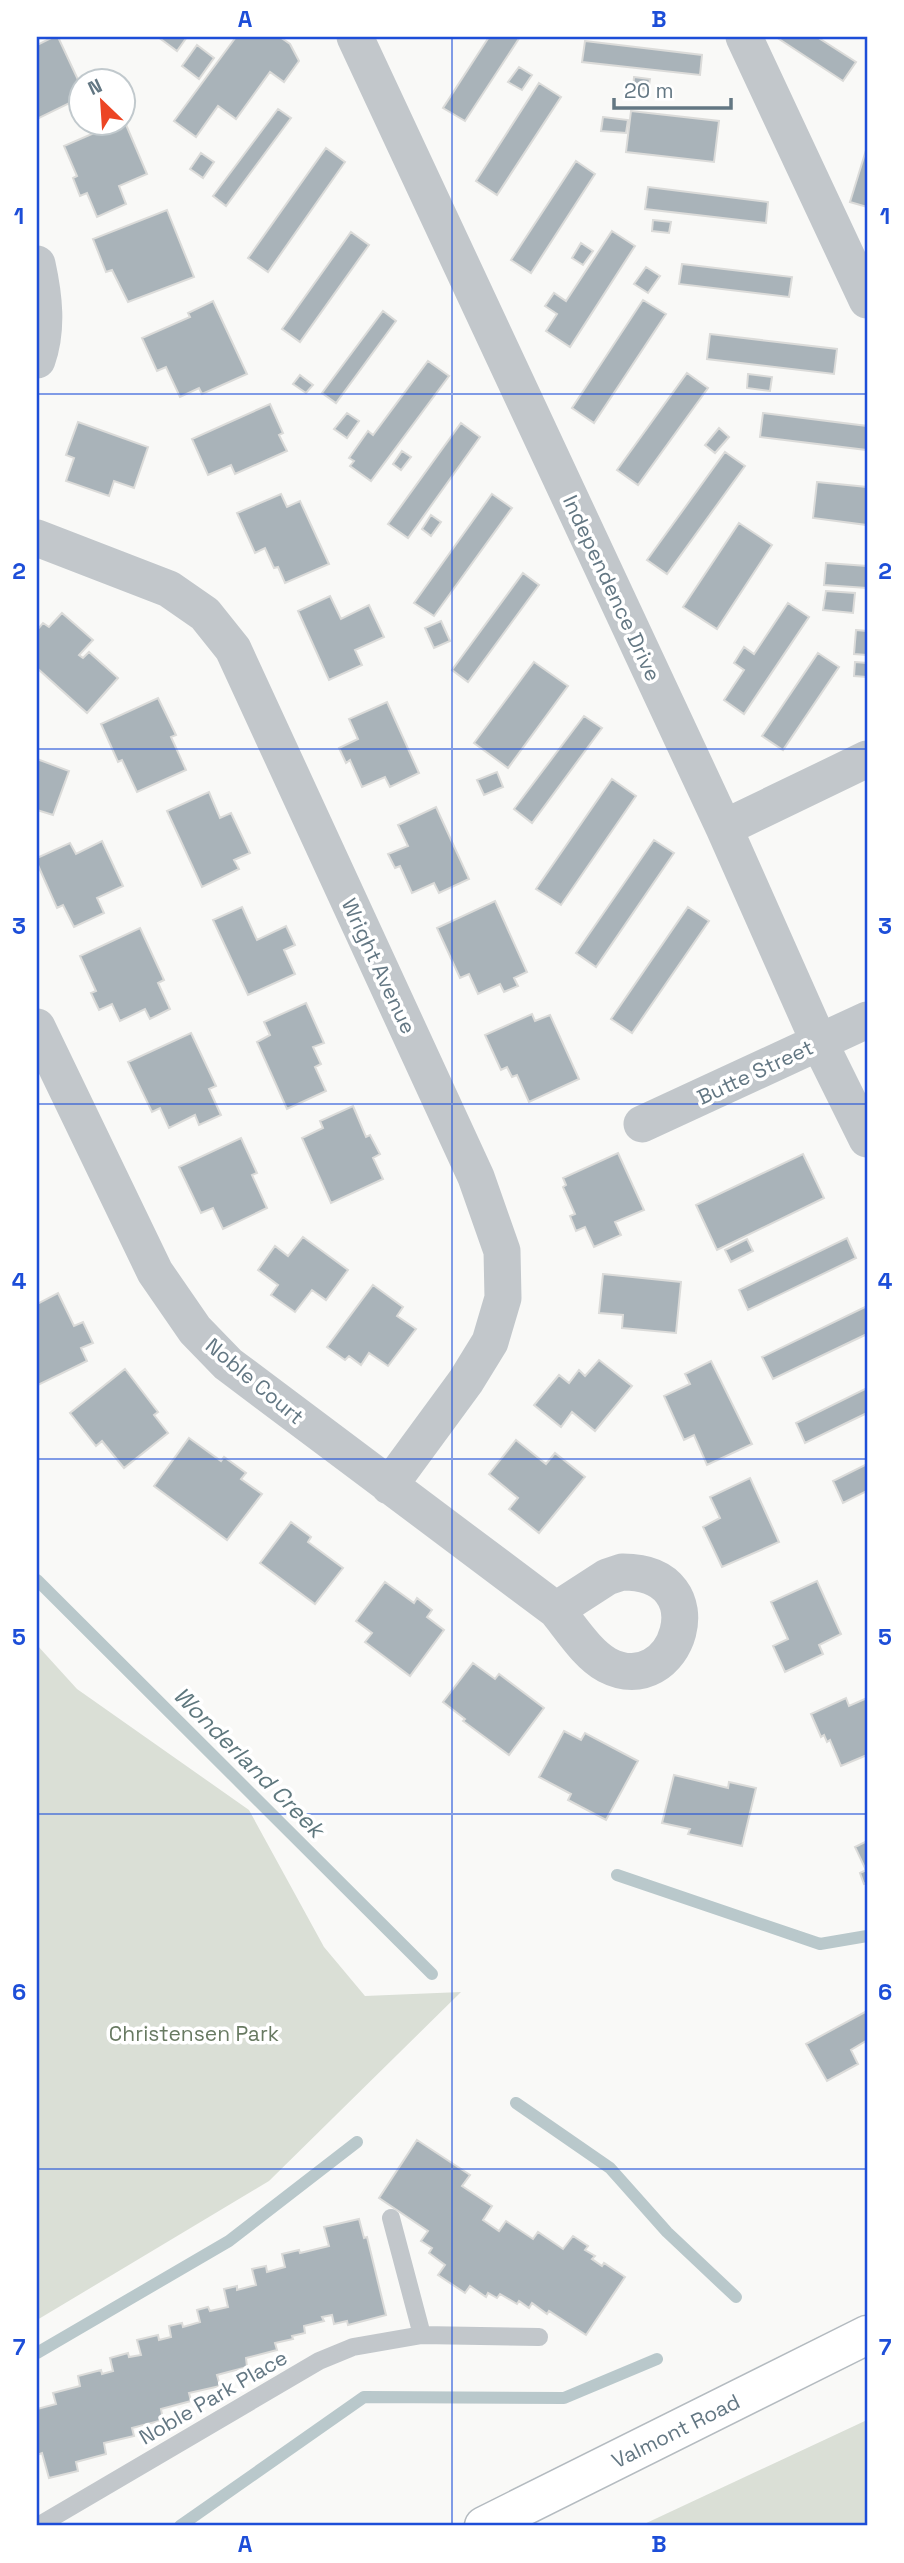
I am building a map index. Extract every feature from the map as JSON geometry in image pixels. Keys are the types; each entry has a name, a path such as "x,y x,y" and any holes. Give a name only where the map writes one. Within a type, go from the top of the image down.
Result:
{"main road":[{"name":"Valmont Road","path":"484,2526 867,2335"}],"street":[{"name":"Independence Drive","path":"355,37 724,828 819,1042 867,1139"},
{"path":"744,37 867,300"},
{"path":"37,264 44,295 42,344 37,360"},
{"name":"Wright Avenue","path":"37,538 169,589 205,614 233,649 476,1177 502,1251 503,1298 490,1342 466,1381 389,1486"},
{"path":"724,828 867,759"},
{"name":"Butte Street","path":"642,1124 867,1020"},
{"name":"Noble Court","path":"37,1027 155,1272 195,1330 228,1364 556,1610"}],"lane":[{"path":"391,2218 422,2335"},
{"name":"Noble Park Place","path":"38,2526 319,2361 352,2347 422,2335 539,2337"}],"green space":[{"name":"Christensen Park","path":"37,1645 77,1689 249,1810 324,1947 365,1996 461,1992 269,2181 37,2320"},
{"path":"867,2420 867,2526 640,2526"}],"building":[{"path":"58,37 72,66 66,66 66,105 37,119 37,45"},
{"path":"158,37 187,37 177,51"},
{"path":"236,37 280,37 290,44 299,61 284,82 270,72 236,119 218,106 196,137 174,121"},
{"path":"489,37 520,37 465,121 443,108"},
{"path":"776,37 817,37 856,62 843,81"},
{"path":"585,41 702,55 700,75 582,62"},
{"path":"197,45 214,58 199,79 182,66"},
{"path":"519,67 532,75 522,90 508,82"},
{"path":"634,77 650,79 648,91 633,89"},
{"path":"539,83 561,97 497,195 476,181"},
{"path":"278,109 291,118 226,206 213,196"},
{"path":"631,111 719,121 714,162 626,152"},
{"path":"603,117 628,120 626,133 601,131"},
{"path":"87,136 131,136 147,174 119,186 126,204 97,217 87,193 80,196 73,178 77,176 64,146"},
{"path":"867,147 867,207 850,202"},
{"path":"326,148 345,162 268,272 248,258"},
{"path":"201,153 214,162 203,178 190,169"},
{"path":"576,161 595,174 531,273 511,260"},
{"path":"648,187 768,202 766,223 645,209"},
{"path":"167,210 194,277 128,302 112,270 106,272 93,239"},
{"path":"653,220 671,222 669,233 652,231"},
{"path":"612,231 635,246 570,347 546,331 557,314 545,306 554,293 566,301"},
{"path":"351,232 369,245 300,342 282,329"},
{"path":"581,243 593,251 583,265 572,258"},
{"path":"682,264 792,277 789,297 679,284"},
{"path":"646,267 660,276 648,293 634,284"},
{"path":"643,300 666,314 594,423 572,408"},
{"path":"213,301 247,374 202,394 199,388 180,397 166,367 157,371 142,338 190,317 188,313"},
{"path":"383,311 396,321 336,403 322,393"},
{"path":"710,334 837,349 834,374 707,359"},
{"path":"428,361 449,376 371,481 350,466 354,461 349,458 368,431 373,435"},
{"path":"687,373 708,388 638,485 617,470"},
{"path":"748,374 772,377 770,391 747,388"},
{"path":"300,375 313,385 306,393 293,384"},
{"path":"270,404 283,433 279,435 287,451 235,474 231,465 208,475 192,439"},
{"path":"347,413 359,421 347,438 334,429"},
{"path":"763,413 867,426 867,450 760,437"},
{"path":"78,422 148,447 134,488 114,481 109,496 66,481 74,458 66,455"},
{"path":"461,423 480,437 408,538 388,524"},
{"path":"719,428 729,437 715,453 705,445"},
{"path":"402,451 411,457 401,470 393,464"},
{"path":"725,452 745,466 667,574 647,560"},
{"path":"817,482 867,487 867,525 813,518"},
{"path":"281,494 287,507 300,501 329,564 285,583 278,567 274,568 265,548 255,553 237,513"},
{"path":"492,494 512,508 434,616 414,603"},
{"path":"431,515 441,522 431,536 422,529"},
{"path":"739,523 772,545 717,629 683,607"},
{"path":"826,563 867,566 867,588 824,585"},
{"path":"523,573 539,585 468,682 452,670"},
{"path":"826,591 855,593 853,613 823,610"},
{"path":"330,596 341,619 369,605 384,637 355,650 362,665 329,680 298,611"},
{"path":"788,603 809,617 744,714 724,700 744,670 734,663 744,647 754,654"},
{"path":"62,613 93,640 79,655 83,658 89,652 118,678 87,713 37,668 37,630 43,623 49,627"},
{"path":"441,621 450,641 434,648 425,628"},
{"path":"856,630 867,631 867,655 854,654"},
{"path":"818,653 839,667 783,750 762,736"},
{"path":"534,662 568,686 508,768 474,743"},
{"path":"855,662 867,663 867,677 854,676"},
{"path":"158,698 176,735 171,737 186,770 137,792 122,760 118,762 101,724"},
{"path":"387,702 419,773 390,787 385,777 362,787 350,760 346,763 339,748 358,739 349,719"},
{"path":"584,716 602,728 532,823 514,809"},
{"path":"37,759 69,771 53,815 37,810"},
{"path":"497,772 503,787 484,795 477,780"},
{"path":"612,779 636,796 561,905 536,889"},
{"path":"209,792 220,818 231,813 250,853 234,860 239,869 202,887 167,811"},
{"path":"436,807 469,879 439,893 434,883 412,893 400,866 395,868 388,854 408,846 398,825"},
{"path":"654,840 674,853 596,967 576,953"},
{"path":"102,841 123,886 97,898 104,913 74,927 63,905 57,908 37,858 70,843 76,854"},
{"path":"495,901 527,972 514,978 518,986 504,992 500,984 478,994 469,974 460,978 437,928"},
{"path":"242,907 257,940 286,926 295,945 284,950 295,974 248,995 213,920"},
{"path":"688,907 709,921 632,1033 611,1019"},
{"path":"140,928 164,980 158,983 170,1009 150,1019 145,1009 120,1021 112,1004 99,1010 91,993 96,991 80,956"},
{"path":"306,1003 324,1043 313,1047 321,1064 315,1067 326,1091 287,1109 257,1042 270,1035 264,1022"},
{"path":"532,1014 535,1021 550,1015 579,1079 529,1102 517,1075 512,1077 507,1067 501,1070 485,1035"},
{"path":"191,1033 216,1086 209,1089 221,1115 199,1125 195,1115 169,1128 160,1108 152,1112 128,1062"},
{"path":"353,1106 366,1137 370,1135 380,1154 373,1158 383,1179 331,1203 302,1138 323,1128 320,1121"},
{"path":"241,1138 257,1173 252,1175 267,1208 223,1229 213,1208 201,1213 179,1167"},
{"path":"618,1153 644,1210 615,1222 621,1235 594,1247 585,1227 576,1231 570,1216 575,1214 563,1187 566,1185 563,1178"},
{"path":"803,1154 824,1198 717,1250 696,1205"},
{"path":"303,1237 348,1270 326,1300 312,1290 295,1312 271,1295 278,1285 258,1270 275,1246 288,1256"},
{"path":"847,1238 856,1258 748,1310 739,1290"},
{"path":"747,1239 753,1251 731,1262 725,1250"},
{"path":"603,1274 681,1282 676,1333 622,1328 623,1315 599,1313"},
{"path":"373,1285 403,1307 397,1316 416,1329 388,1366 369,1353 361,1365 349,1356 345,1360 327,1347"},
{"path":"58,1293 74,1326 83,1322 93,1343 81,1348 87,1361 38,1385 37,1304"},
{"path":"867,1306 867,1334 773,1379 762,1357"},
{"path":"599,1360 632,1386 595,1431 572,1412 561,1427 534,1405 559,1375 569,1383 579,1370 585,1376"},
{"path":"711,1361 752,1444 707,1465 694,1435 684,1440 664,1396 690,1384 685,1374"},
{"path":"125,1369 158,1412 154,1415 168,1433 124,1468 102,1441 96,1446 70,1413"},
{"path":"867,1388 867,1413 805,1443 796,1423"},
{"path":"189,1438 221,1461 224,1457 246,1473 241,1479 262,1494 227,1540 154,1486"},
{"path":"516,1440 546,1464 555,1453 585,1477 539,1533 509,1509 518,1498 489,1474"},
{"path":"867,1464 867,1491 843,1503 833,1481"},
{"path":"750,1478 779,1542 722,1567 703,1527 720,1518 710,1497"},
{"path":"291,1522 311,1537 308,1542 343,1568 315,1604 260,1563"},
{"path":"817,1581 841,1634 819,1645 823,1654 785,1672 773,1646 788,1639 771,1602"},
{"path":"385,1582 414,1603 417,1598 432,1610 427,1617 444,1630 410,1676 365,1642 372,1633 356,1621"},
{"path":"473,1663 495,1679 499,1674 544,1708 509,1755 463,1721 465,1719 443,1702"},
{"path":"846,1698 849,1706 867,1698 867,1755 841,1766 830,1740 827,1742 824,1735 821,1737 811,1714"},
{"path":"564,1731 581,1740 585,1733 638,1761 606,1820 568,1800 571,1794 539,1777"},
{"path":"674,1775 728,1788 729,1782 756,1788 742,1846 688,1834 690,1829 662,1823"},
{"path":"867,1841 867,1883 864,1884 860,1873 866,1870 855,1847"},
{"path":"867,2011 867,2043 866,2041 851,2050 858,2064 827,2081 806,2044"},
{"path":"417,2140 470,2175 462,2186 492,2206 483,2220 499,2231 506,2221 533,2239 538,2232 563,2249 573,2236 588,2246 585,2250 595,2256 592,2259 602,2266 604,2263 625,2277 586,2335 532,2303 529,2308 500,2294 497,2298 488,2293 486,2297 470,2286 465,2293 438,2275 445,2265 429,2253 432,2248 421,2241 428,2231 379,2198"},
{"path":"359,2219 364,2238 367,2237 386,2315 348,2325 347,2321 334,2324 332,2315 322,2317 324,2321 304,2326 305,2333 275,2343 277,2350 246,2358 247,2367 217,2375 220,2386 189,2393 191,2401 161,2409 163,2420 132,2428 134,2436 104,2443 106,2454 76,2462 78,2471 49,2478 42,2453 37,2455 37,2409 56,2404 53,2393 80,2386 78,2376 101,2370 102,2374 113,2371 110,2358 128,2353 129,2357 141,2355 137,2340 158,2335 159,2340 171,2337 169,2326 182,2323 183,2327 200,2322 197,2310 208,2307 210,2311 228,2307 224,2289 237,2286 237,2290 256,2285 252,2269 266,2266 267,2272 285,2267 282,2254 329,2246 324,2227"}],"waterway":[{"name":"Wonderland Creek","path":"37,1580 432,1974"},
{"path":"617,1875 820,1944 867,1936"},
{"name":"Wonderland Creek","path":"516,2103 610,2168 667,2232 736,2297"},
{"path":"37,2353 229,2241 357,2142"},
{"path":"180,2526 364,2397 564,2398 657,2359"}]}
